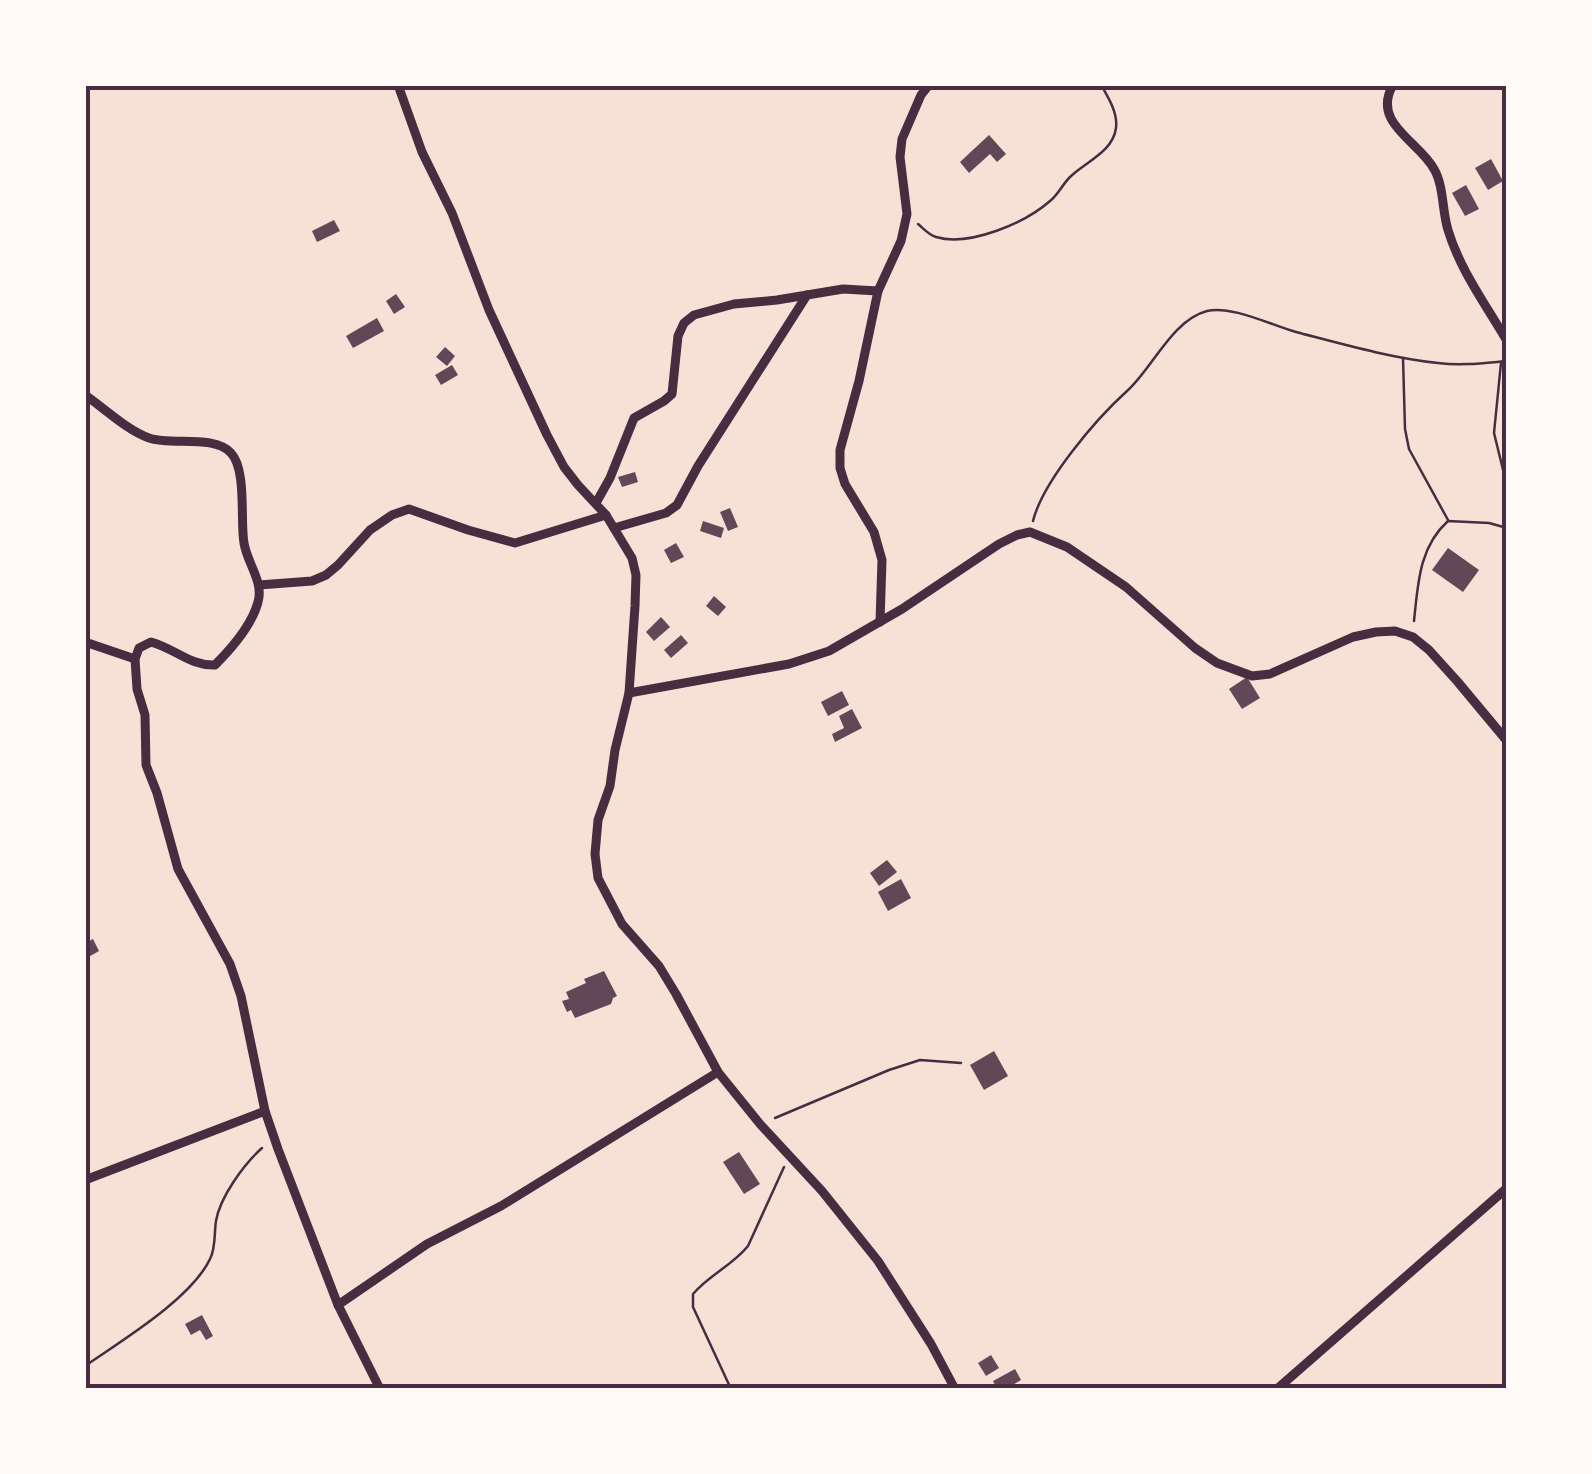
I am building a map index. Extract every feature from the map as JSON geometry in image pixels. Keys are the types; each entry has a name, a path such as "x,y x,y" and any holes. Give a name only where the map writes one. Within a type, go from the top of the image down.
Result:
{"street":[{"path":"398,85 422,152 452,213 522,382 564,466 606,515 632,558 636,576 628,693 610,786 598,820 598,878 622,924 659,966 718,1072 878,1261 955,1389"},
{"path":"880,622 882,560 874,532 846,484 840,468 840,450 878,292 901,240 906,214 902,139 920,95 929,85"},
{"path":"1394,85 1387,106 1390,119 1435,170 1448,231 1458,256 1507,341"},
{"path":"596,503 634,418 672,394 678,336 684,323 694,315 734,304 843,289 878,292"},
{"path":"614,528 666,513 677,505 808,295"},
{"path":"85,395 150,439 220,446 236,462 243,542 260,598 228,652 215,665 200,666 152,642 140,648 134,660 145,715 146,765 178,870 223,950 241,996 274,1137 338,1304 380,1389"},
{"path":"259,585 312,581 326,575 370,530 392,514 409,508 514,542 606,515"},
{"path":"628,693 789,664 829,651 998,544 1030,532 1067,546 1126,587 1195,648 1217,663 1252,676 1270,674 1353,637 1376,632 1413,637 1457,681 1507,741"},
{"path":"85,642 134,660"},
{"path":"338,1304 427,1244 501,1206 718,1072"},
{"path":"85,1180 266,1111"},
{"path":"1278,1389 1507,1188"}],"path":[{"path":"906,214 932,236 955,241 1023,220 1052,200 1070,177 1106,148 1116,129 1114,109 1100,85"},
{"path":"1030,532 1037,506 1049,484 1094,424 1139,380 1174,333 1205,312 1225,310 1403,357 1440,363 1504,361 1494,433 1507,486"},
{"path":"1403,357 1409,449 1448,522"},
{"path":"1413,637 1424,558 1434,534 1448,522 1507,528"},
{"path":"760,1124 920,1060 961,1063"},
{"path":"85,1366 162,1312 198,1277 212,1257 221,1206 248,1161 274,1137"},
{"path":"731,1389 694,1307 693,1294 748,1246 788,1156"}],"building":[{"path":"989,135 1006,154 997,162 990,154 969,173 960,162"},
{"path":"1491,159 1503,181 1488,190 1475,168"},
{"path":"1466,185 1479,209 1465,216 1452,193"},
{"path":"334,220 340,231 317,242 312,231"},
{"path":"396,294 405,307 394,314 386,301"},
{"path":"377,318 384,331 353,348 346,336"},
{"path":"445,347 455,356 447,366 436,357"},
{"path":"452,365 458,375 441,385 435,375"},
{"path":"635,472 638,482 622,487 618,477"},
{"path":"730,508 738,527 728,531 720,512"},
{"path":"703,521 724,528 721,538 700,531"},
{"path":"676,543 684,557 671,563 664,550"},
{"path":"1448,548 1479,570 1463,592 1432,570"},
{"path":"714,596 726,607 718,616 706,606"},
{"path":"661,617 670,627 654,641 646,632"},
{"path":"681,635 688,643 671,658 664,650"},
{"path":"1247,677 1260,698 1242,709 1229,689"},
{"path":"842,691 849,705 828,716 821,702"},
{"path":"852,709 862,728 835,742 832,734 844,728 839,716"},
{"path":"887,860 897,872 879,886 870,873"},
{"path":"901,879 911,898 888,911 878,892"},
{"path":"93,939 99,951 85,959 85,943"},
{"path":"604,971 617,996 611,1004 575,1018 571,1010 567,1012 562,1001 569,999 566,992"},
{"path":"994,1051 1008,1076 984,1090 970,1065"},
{"path":"739,1152 760,1184 744,1194 723,1162"},
{"path":"202,1315 213,1336 206,1340 200,1330 191,1335 185,1324"},
{"path":"991,1355 999,1368 986,1376 978,1363"},
{"path":"1015,1369 1021,1380 1006,1389 997,1389 993,1381"}]}
